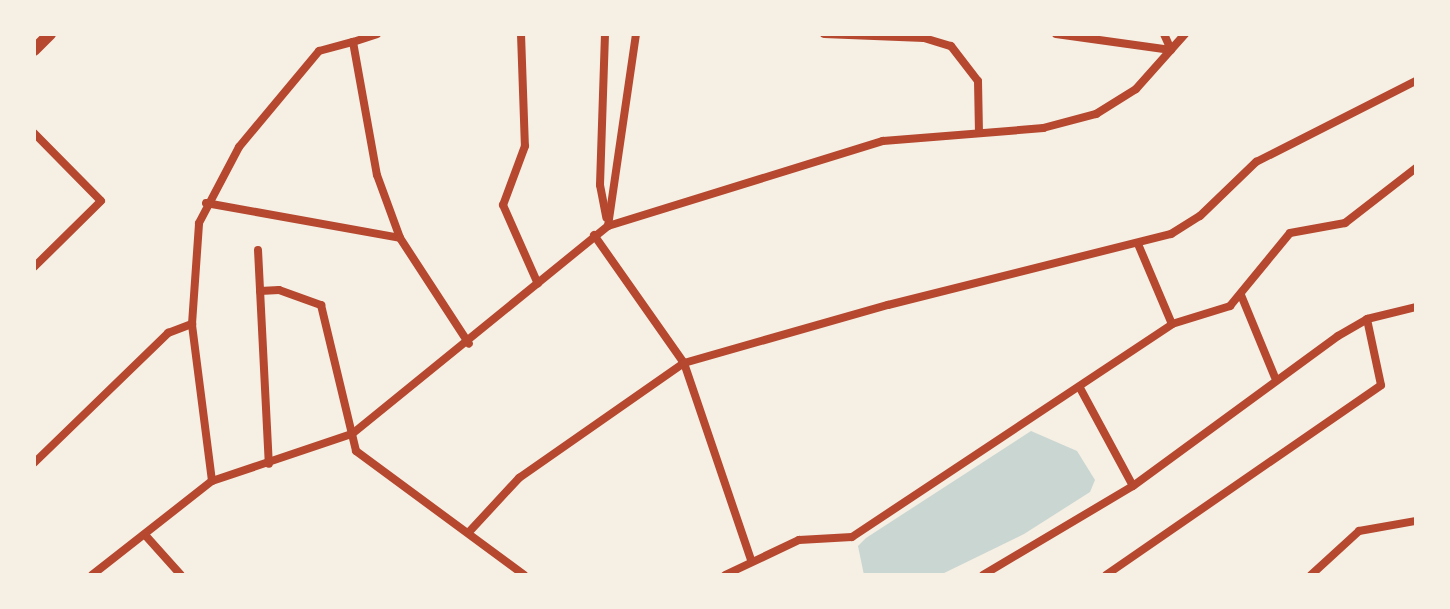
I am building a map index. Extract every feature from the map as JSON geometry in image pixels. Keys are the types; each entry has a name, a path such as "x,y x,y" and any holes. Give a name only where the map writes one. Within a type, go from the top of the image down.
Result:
{"street":[{"path":"34,50 50,34"},
{"path":"212,481 192,324 197,246 206,203 258,122 319,51 377,34"},
{"path":"521,34 525,146 503,205 538,284"},
{"path":"605,34 600,185 608,226"},
{"path":"608,226 636,34"},
{"path":"824,34 924,38 951,46 978,81 979,131"},
{"path":"1056,34 1171,50"},
{"path":"1164,34 1171,50"},
{"path":"92,575 146,536 212,481 352,434 469,344 608,226 883,141 1043,128 1096,114 1136,89 1185,34"},
{"path":"353,42 377,175 400,238 469,344"},
{"path":"469,532 519,478 684,363 888,305 1171,234 1200,216 1256,162 1416,81"},
{"path":"34,133 101,201 34,267"},
{"path":"725,575 751,560 799,540 852,537 1172,324 1230,306 1290,233 1345,223 1416,168"},
{"path":"206,203 400,238"},
{"path":"594,235 684,363 751,560"},
{"path":"1138,244 1172,324"},
{"path":"258,250 269,464"},
{"path":"260,291 279,290 321,305 356,451 524,575"},
{"path":"1241,295 1276,380"},
{"path":"983,575 1133,486 1276,380 1367,319 1416,307"},
{"path":"1106,575 1381,385 1367,319"},
{"path":"34,463 168,333 192,324"},
{"path":"1080,388 1133,486"},
{"path":"1311,575 1359,531 1416,521"},
{"path":"146,536 181,575"}],"shaded area":[{"path":"1031,431 1077,451 1095,480 1090,492 1024,534 940,575 864,575 858,546 866,538"}]}
